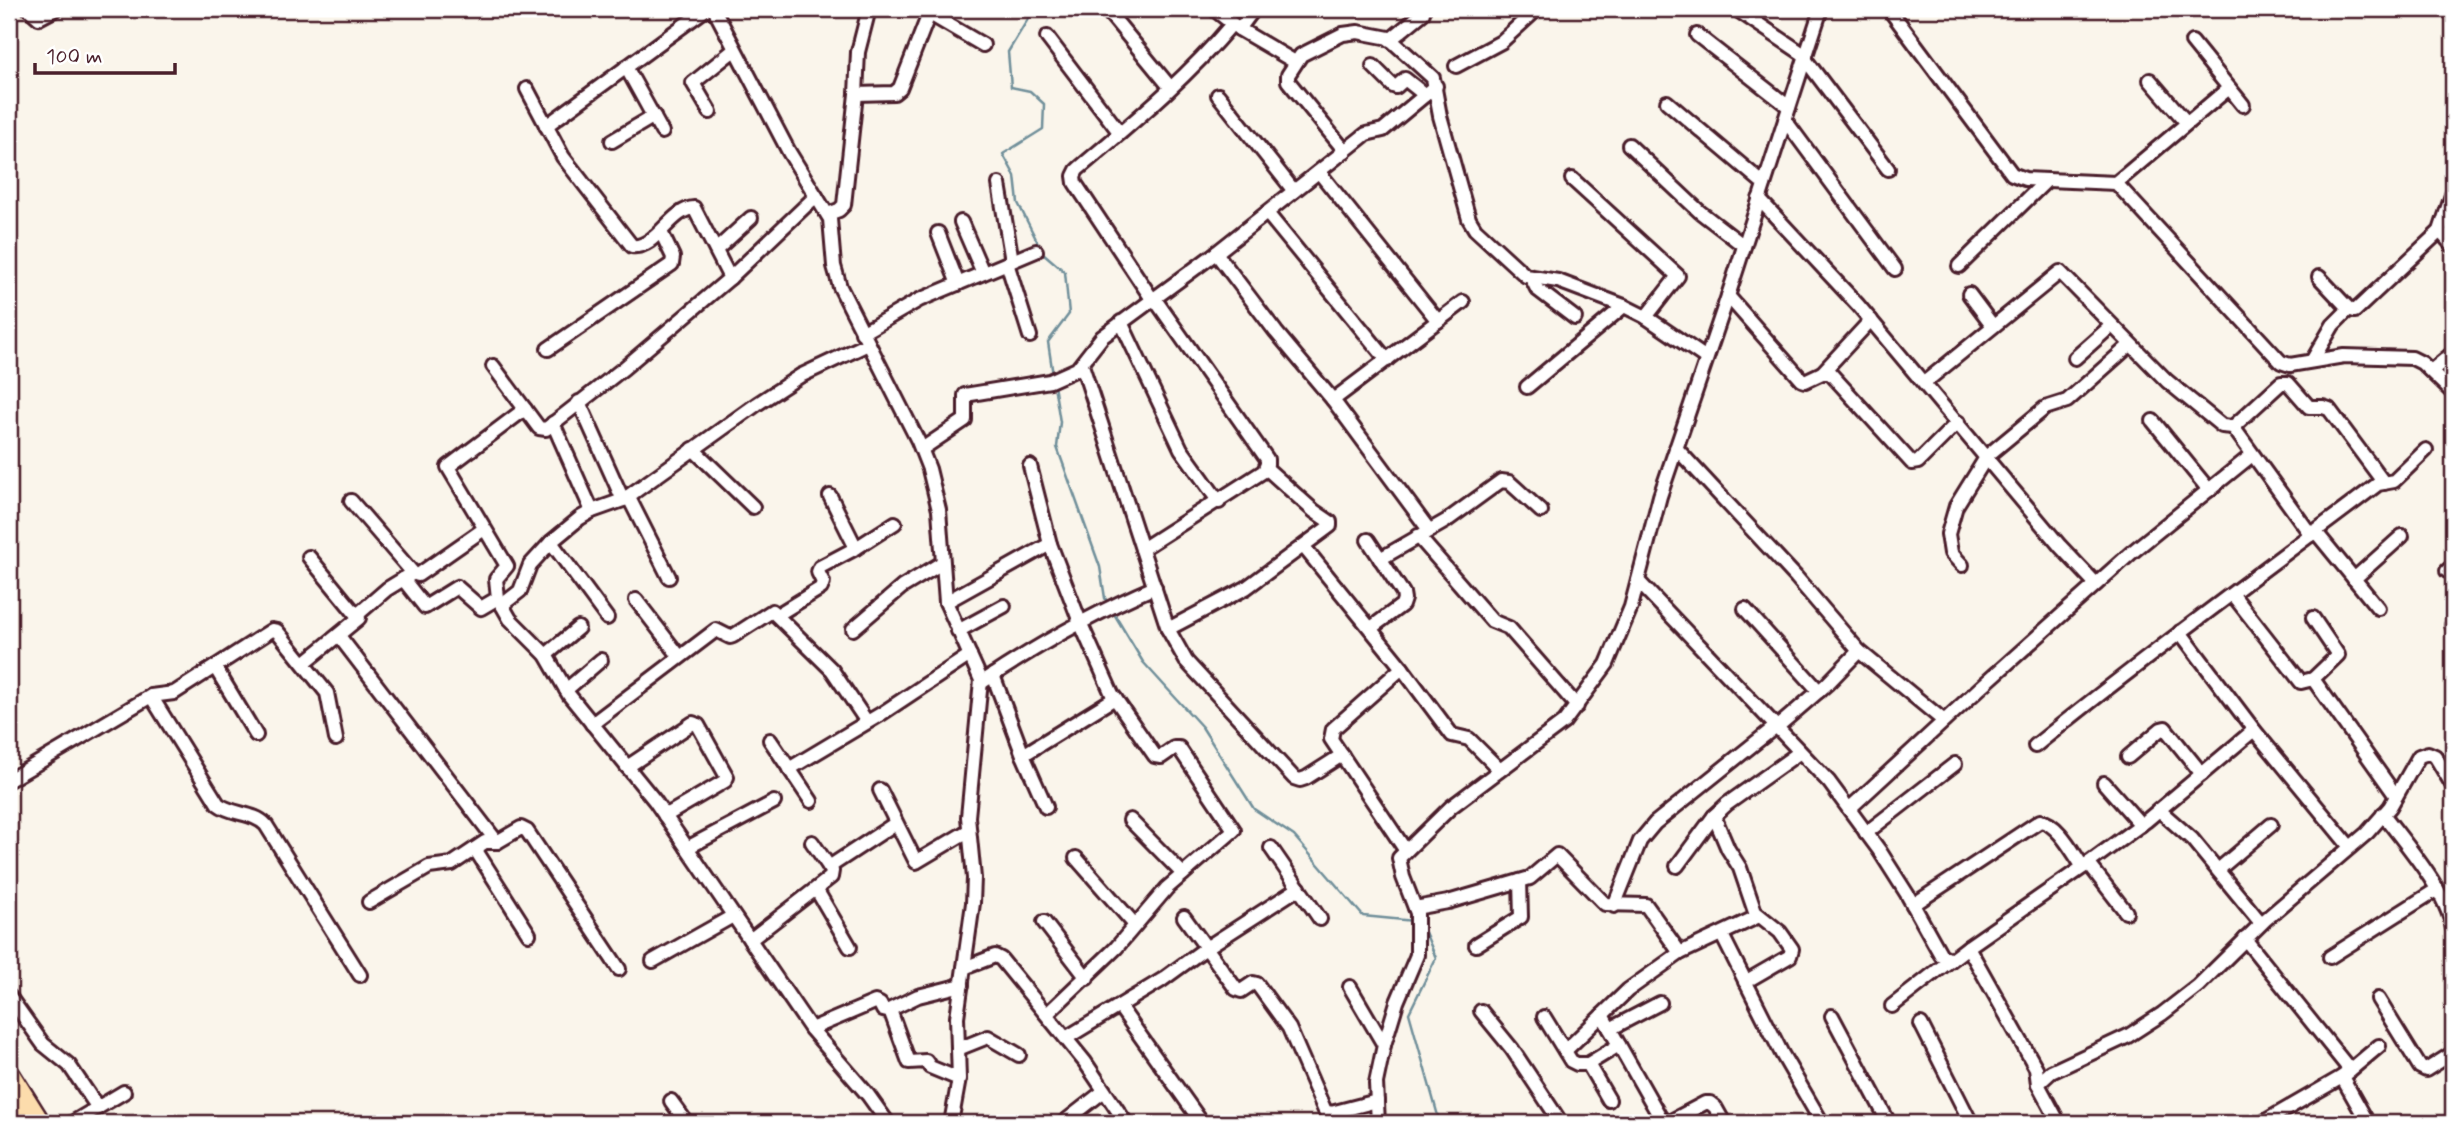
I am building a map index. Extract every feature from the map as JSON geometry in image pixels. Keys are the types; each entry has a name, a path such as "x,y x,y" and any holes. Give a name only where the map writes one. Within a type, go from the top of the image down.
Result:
{"highway":[{"path":"9,1072 41,1123"},
{"path":"9,1097 25,1123"}],"street":[{"path":"29,9 40,18 56,9"},
{"path":"546,126 706,9"},
{"path":"714,9 734,50 828,214 832,226 836,276 922,449 938,502 946,602 981,684 968,831 974,878 973,903 957,1017 958,1079 951,1123"},
{"path":"828,214 839,211 844,205 858,52 869,9"},
{"path":"1106,9 1170,88"},
{"path":"1214,9 1235,26 1295,62"},
{"path":"1142,549 1219,502 1266,468 1267,459 1153,298 1074,179 1077,170 1254,9"},
{"path":"1456,66 1502,42 1536,9"},
{"path":"1735,9 1805,58 1888,169"},
{"path":"1889,9 2007,169 2018,177 2116,183 2229,88"},
{"path":"1378,1123 1376,1083 1384,1045 1397,1002 1417,955 1416,911 1402,877 1399,858 1451,807 1564,722 1607,664 1631,607 1660,496 1785,120 1817,11"},
{"path":"856,94 897,92 930,12 983,45"},
{"path":"1390,40 1423,13"},
{"path":"1345,151 1288,80 1288,75 1303,54 1348,32 1382,35 1431,75 1430,90 1471,224 1501,254 1532,279 1558,281 1646,317 1706,358"},
{"path":"1697,35 1789,107"},
{"path":"1047,37 1120,133"},
{"path":"2192,42 2243,105"},
{"path":"710,111 693,83 734,50"},
{"path":"1373,66 1392,86 1405,79 1430,90"},
{"path":"626,67 662,132"},
{"path":"2150,80 2187,123"},
{"path":"527,89 572,171 632,246 638,247 661,232 687,209 694,208 730,278"},
{"path":"922,449 965,420 965,395 1050,380 1066,375 1082,365 1102,337 1216,253 1368,133 1383,130 1430,90"},
{"path":"1217,95 1294,191"},
{"path":"1667,102 1764,184"},
{"path":"612,141 653,116"},
{"path":"1785,120 1895,268"},
{"path":"1629,145 1700,212 1744,246"},
{"path":"1319,172 1438,321"},
{"path":"1572,179 1678,276 1646,317"},
{"path":"1959,266 2047,180"},
{"path":"2116,183 2281,362 2288,365 2344,356 2412,358 2417,359 2453,393"},
{"path":"999,184 1010,262 1030,336"},
{"path":"2319,277 2349,309 2355,311 2440,231 2453,192"},
{"path":"492,366 542,430 624,368 730,278 816,196"},
{"path":"1759,199 1871,320 2060,546 2096,584"},
{"path":"1267,213 1387,360"},
{"path":"716,250 751,218"},
{"path":"961,222 983,273"},
{"path":"2440,231 2453,246"},
{"path":"548,349 672,264 673,257 661,232"},
{"path":"938,233 958,284"},
{"path":"351,501 408,576 425,607 457,587 481,608 520,591 530,565 551,542 592,511 625,498 800,376 865,338 919,300 1037,251"},
{"path":"1216,253 1276,332 1333,400 1424,533 1492,621 1509,628 1577,706"},
{"path":"1924,383 2060,272 2176,389 2222,426 2232,427 2284,382 2288,365"},
{"path":"1532,279 1536,289 1575,318"},
{"path":"1969,294 1993,326"},
{"path":"1728,296 1802,380 1809,380 1822,373 1871,320"},
{"path":"1333,400 1463,302"},
{"path":"1527,387 1624,306"},
{"path":"2312,361 2333,325 2349,309"},
{"path":"1121,322 1181,449 1219,502"},
{"path":"2075,358 2111,326"},
{"path":"1962,565 1951,552 1948,534 1956,506 1987,456 2045,408 2067,401 2130,345"},
{"path":"2431,371 2453,353"},
{"path":"1082,365 1168,629 1186,661 1294,778 1306,778 1342,755"},
{"path":"1822,373 1830,373 1912,463 1918,461 1958,422"},
{"path":"2284,382 2288,383 2309,407 2329,409 2384,483"},
{"path":"579,402 614,484 625,498 669,577"},
{"path":"525,409 448,467 507,566 496,579 500,601 510,619 546,655 566,690 665,816 810,1028 868,1095 888,1123"},
{"path":"2153,421 2209,490"},
{"path":"553,423 592,511"},
{"path":"2232,427 2313,533 2378,608"},
{"path":"1676,447 1796,577 1858,651 1944,720"},
{"path":"693,449 752,507"},
{"path":"2035,746 2140,661 2378,484 2393,481 2426,450"},
{"path":"1849,809 2096,584 2252,455"},
{"path":"1030,466 1050,544 1080,622 1115,698 1156,756 1161,757 1178,748 1233,827 1233,832 1182,874 1087,978 1047,1014"},
{"path":"1168,629 1247,588 1331,524 1266,468"},
{"path":"1380,559 1501,481 1509,482 1541,511"},
{"path":"830,496 856,548"},
{"path":"778,615 821,588 823,582 818,572 820,567 895,523"},
{"path":"357,615 387,589 408,576 422,574 484,528"},
{"path":"2354,579 2402,536"},
{"path":"1368,540 1403,593 1404,599 1402,605 1371,628"},
{"path":"551,542 607,618"},
{"path":"946,602 1050,544"},
{"path":"1304,547 1371,628 1452,735 1469,739 1500,771"},
{"path":"304,663 357,622 357,615 309,557"},
{"path":"853,629 902,587 942,563"},
{"path":"1638,581 1829,782 1866,832 1913,905 1941,955 1951,960"},
{"path":"981,684 1080,622 1155,587"},
{"path":"2232,595 2298,681 2313,679 2338,655 2313,618"},
{"path":"636,600 680,657"},
{"path":"958,631 1004,606"},
{"path":"1745,609 1819,691"},
{"path":"592,724 716,630 730,637 768,611 778,615 832,670 867,722"},
{"path":"546,655 578,628"},
{"path":"9,780 151,696 174,693 274,630 327,693 336,738"},
{"path":"2180,632 2253,730 2350,847"},
{"path":"340,636 497,842"},
{"path":"1614,906 1640,841 1655,823 1819,691 1858,651"},
{"path":"789,768 867,722 970,654"},
{"path":"566,690 601,660"},
{"path":"215,667 256,735"},
{"path":"1402,668 1333,729 1331,739 1406,851"},
{"path":"993,675 1046,807"},
{"path":"2313,679 2396,796"},
{"path":"151,696 218,804 228,810 257,818 266,825 360,975"},
{"path":"1023,755 1115,698"},
{"path":"627,767 692,723 698,724 727,778 665,816"},
{"path":"2128,757 2165,728 2202,774"},
{"path":"1892,1006 1968,947 2141,824 2253,730"},
{"path":"770,740 811,801"},
{"path":"1677,866 1714,816 1800,752"},
{"path":"2038,1084 2051,1072 2114,1044 2162,1014 2198,986 2261,923 2367,833 2384,814 2424,753 2435,756 2453,786"},
{"path":"1866,832 1955,764"},
{"path":"2104,783 2141,824"},
{"path":"880,790 916,862 968,831"},
{"path":"687,848 775,802"},
{"path":"2159,810 2192,839 2261,923"},
{"path":"2384,814 2437,890 2450,914 2453,928"},
{"path":"1714,816 1726,845 1740,868 1753,908 1782,935 1792,952 1790,956 1745,982"},
{"path":"1130,820 1182,874"},
{"path":"1913,905 2040,821 2046,822 2054,829 2126,912"},
{"path":"829,867 896,823"},
{"path":"2218,870 2271,825"},
{"path":"369,902 429,867 452,864 485,842 497,842 517,828 527,831 619,969"},
{"path":"750,940 831,877 832,871 812,842"},
{"path":"1271,848 1320,919"},
{"path":"475,849 529,934"},
{"path":"1416,911 1534,877 1557,855 1605,904 1646,905 1680,953"},
{"path":"1076,858 1135,925"},
{"path":"1476,945 1521,917 1520,881"},
{"path":"1066,1038 1161,980 1299,888"},
{"path":"816,889 850,947"},
{"path":"2330,957 2437,890"},
{"path":"653,961 733,916"},
{"path":"1565,1051 1628,990 1680,953 1759,916"},
{"path":"1184,917 1236,989 1241,991 1253,983 1257,984 1286,1024 1325,1111 1331,1114 1377,1101"},
{"path":"1044,922 1087,978"},
{"path":"1722,935 1782,1054 1822,1123"},
{"path":"2245,939 2346,1074 2368,1123"},
{"path":"1968,947 2036,1068 2038,1084 2059,1123"},
{"path":"964,968 999,956 1066,1038 1126,1123"},
{"path":"810,1028 875,1002 885,1011 918,996 962,985"},
{"path":"1350,987 1384,1045"},
{"path":"9,996 43,1044 69,1065 98,1108"},
{"path":"2378,999 2420,1067 2426,1070 2453,1053"},
{"path":"1610,1029 1660,1003"},
{"path":"1119,1006 1202,1123"},
{"path":"890,1010 909,1062 926,1061 931,1068 958,1079"},
{"path":"1481,1011 1512,1049 1561,1123"},
{"path":"1602,1015 1660,1117 1671,1121 1710,1103 1724,1123"},
{"path":"1832,1016 1889,1123"},
{"path":"1544,1017 1573,1064 1588,1064 1619,1045"},
{"path":"1922,1024 1971,1123"},
{"path":"958,1049 988,1037 1019,1055"},
{"path":"2262,1123 2346,1074 2379,1046"},
{"path":"1588,1064 1609,1100"},
{"path":"1063,1123 1104,1091"},
{"path":"72,1123 124,1092"},
{"path":"671,1101 687,1123"}],"waterway":[{"path":"1034,9 1008,52 1011,87 1030,91 1044,104 1043,129 1003,154 1015,176 1018,203 1043,253 1065,272 1069,314 1048,342 1053,375"},
{"path":"1054,385 1060,422 1057,447 1100,567 1108,603"},
{"path":"1113,612 1143,662 1202,727 1254,809 1294,836 1363,916 1414,921"},
{"path":"1422,925 1436,958 1409,1013 1440,1123"}]}
